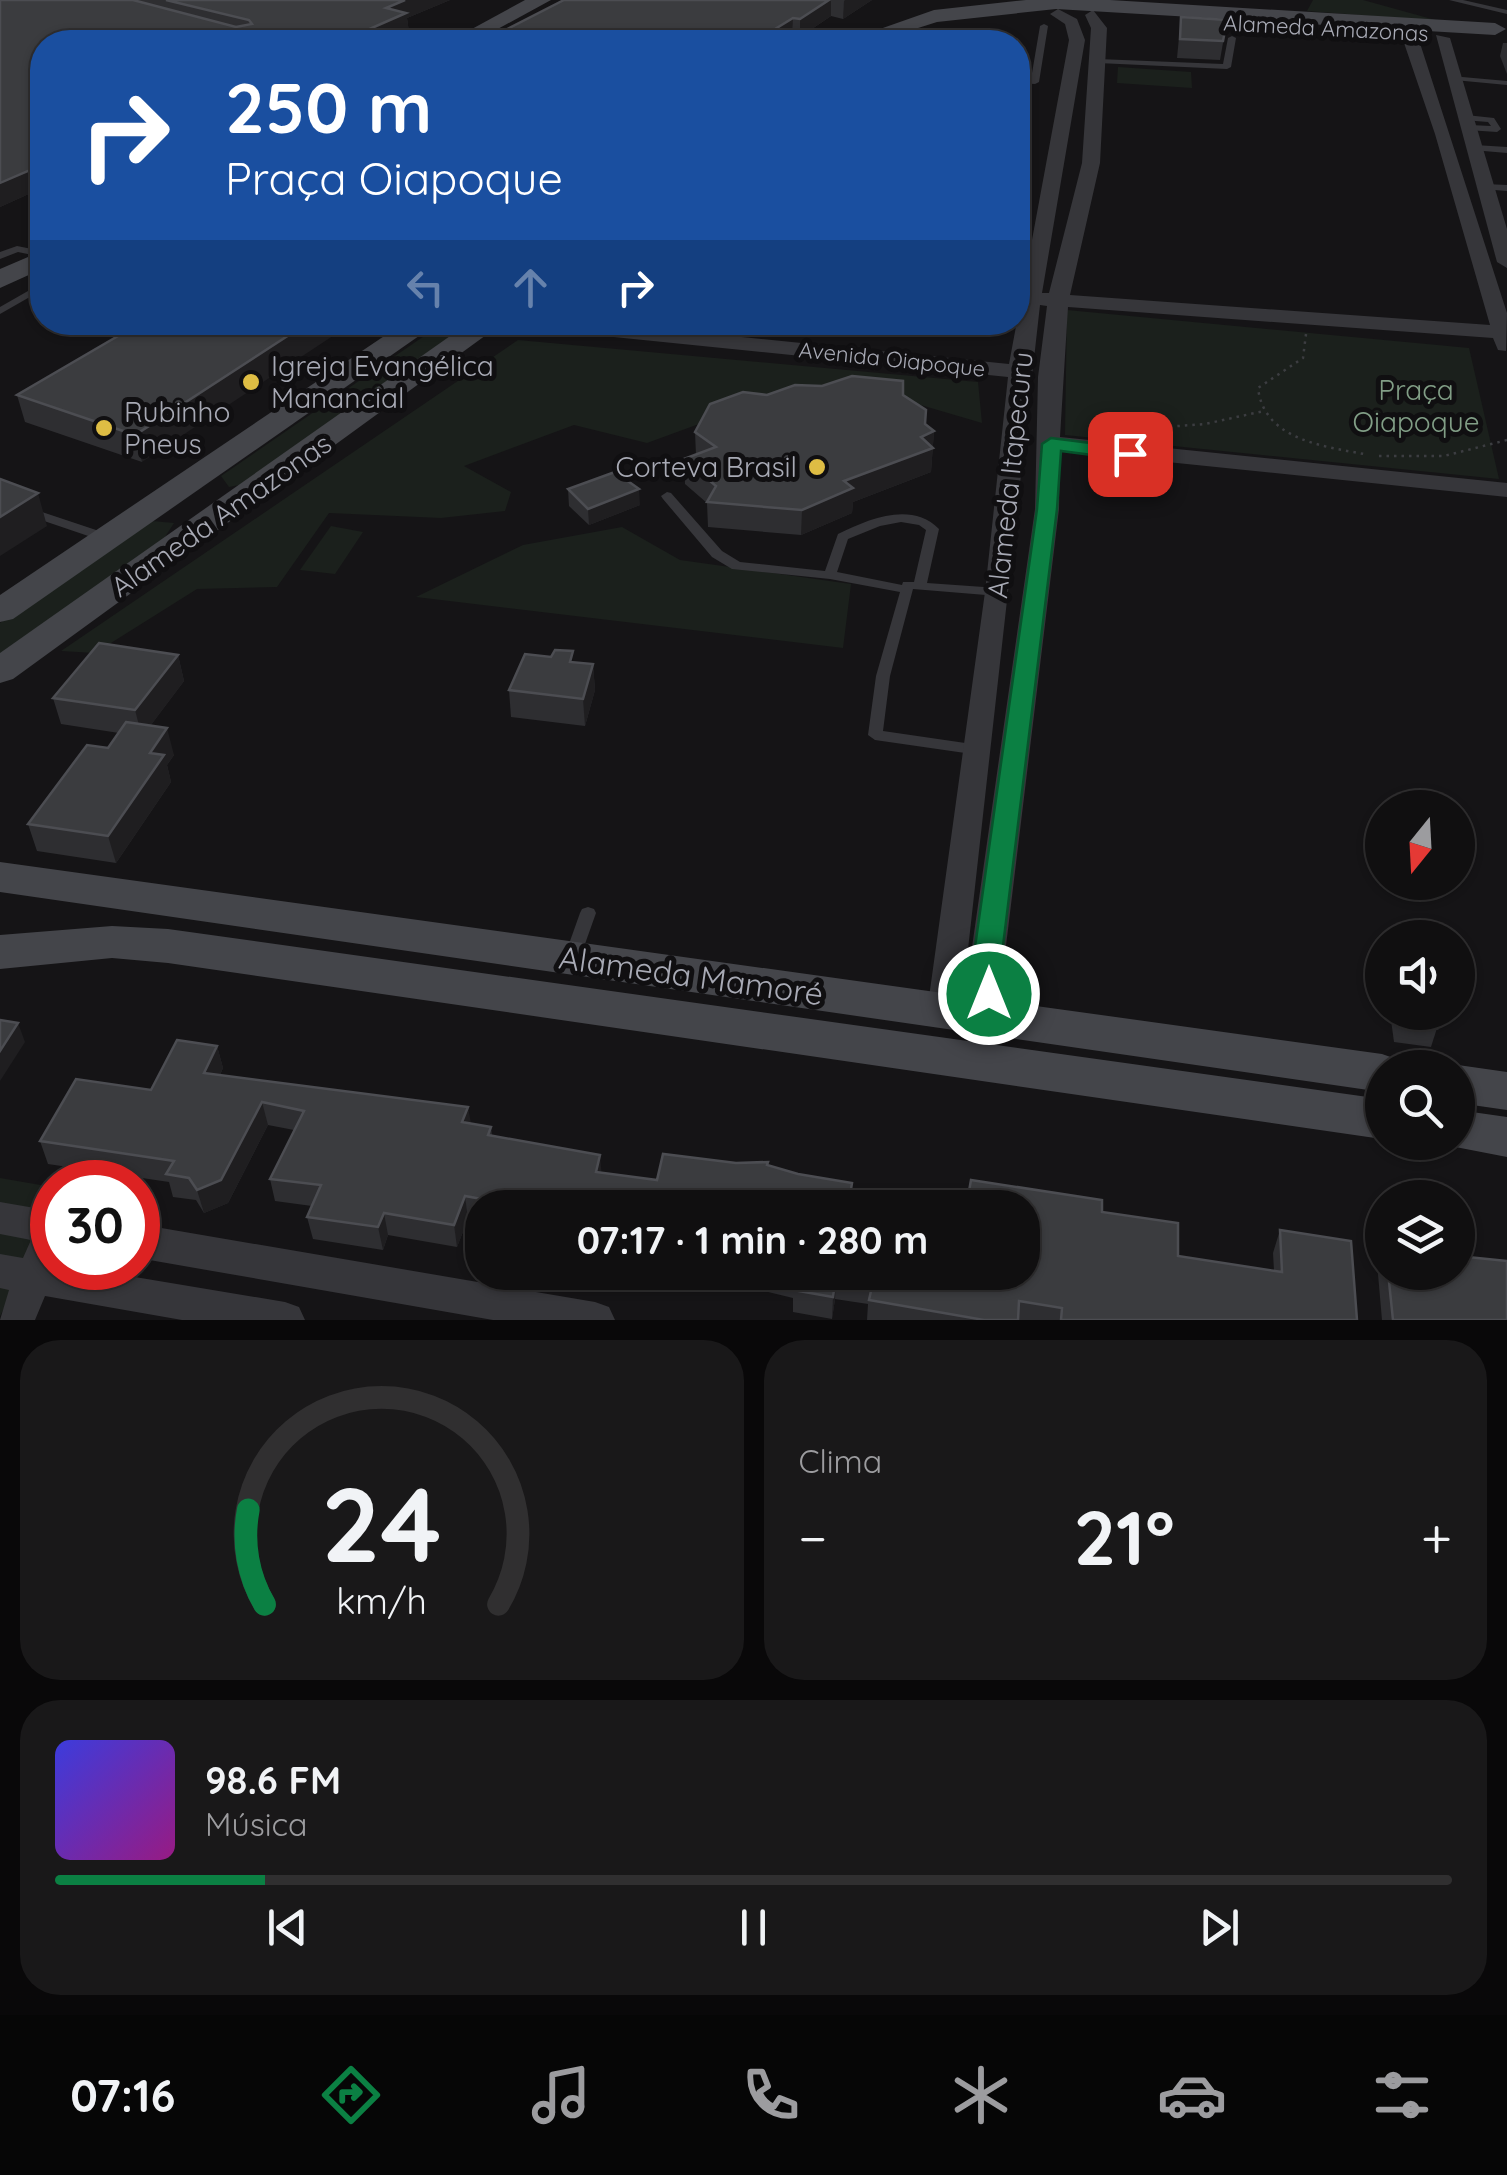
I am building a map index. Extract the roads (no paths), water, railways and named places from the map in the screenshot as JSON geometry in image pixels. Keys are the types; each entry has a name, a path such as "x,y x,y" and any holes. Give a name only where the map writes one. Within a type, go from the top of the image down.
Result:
{"main road":[{"path":"483,30 541,0"},
{"path":"1278,15 1298,5 1298,0"},
{"path":"1376,0 1505,29"},
{"path":"1386,0 1505,29"},
{"name":"Alameda Amazonas","path":"891,30 934,16 1015,5 1124,4 1505,29"},
{"name":"Alameda Amazonas","path":"951,30 975,23 1074,22 1316,29 1505,29"},
{"path":"1316,29 1444,44 1505,29"},
{"path":"0,280 30,263"},
{"name":"Alameda Amazonas","path":"2,607 406,335"},
{"name":"Alameda Amazonas","path":"0,671 472,335"},
{"path":"190,482 208,498 236,506"},
{"path":"151,508 183,516 191,524 191,538"},
{"name":"Alameda Mamoré","path":"0,877 1091,1032 1262,1078 1365,1112"},
{"path":"335,970 353,928"},
{"name":"Alameda Mamoré","path":"0,952 112,942 1262,1078 1365,1074"},
{"path":"1475,1086 1507,1091"},
{"path":"1475,1132 1507,1137"}],"street":[{"name":"Alameda Itapecuru","path":"1003,1020 989,994 988,954 1048,502 1052,355 1058,300 1092,163 1098,61 1074,22"},
{"name":"Alameda Itapecuru","path":"1030,304 1070,93 1074,22"},
{"path":"1031,298 1310,318 1506,339 1412,43"},
{"path":"1444,44 1486,188 1500,216 1507,262"},
{"path":"1054,183 1086,185"},
{"path":"1459,185 1486,188"},
{"name":"Avenida Oiapoque","path":"692,335 1020,362"},
{"name":"Avenida Oiapoque","path":"813,335 960,351 1020,362"},
{"name":"Alameda Itapecuru","path":"944,1012 998,592 1025,335"},
{"path":"1020,362 1052,355"},
{"path":"1051,444 1507,490"},
{"path":"1458,484 1507,508"},
{"path":"1007,496 1048,502"},
{"path":"954,948 988,954"},
{"path":"0,1218 30,1223"},
{"path":"160,1245 503,1312 595,1320"},
{"path":"15,1320 16,1274 286,1320"}],"lane":[{"path":"1453,0 1505,29"},
{"path":"1030,81 1035,82 1074,22"},
{"path":"1098,61 1227,67 1232,38"},
{"path":"1454,78 1507,82"},
{"path":"1468,123 1498,127 1507,121"},
{"path":"1475,148 1507,150"},
{"path":"1486,188 1507,188"},
{"path":"0,256 17,250 30,253"},
{"path":"0,311 30,293"},
{"path":"667,496 717,554 737,566 830,575 904,588 920,582 998,592"},
{"path":"0,502 107,538"},
{"path":"830,575 842,538 902,517 922,520 933,529 920,582"},
{"path":"904,588 874,735 979,750"},
{"path":"572,958 588,913"}],"place":[{"name":"Igreja Evangélica Manancial","path":"251,382"},
{"name":"Rubinho Pneus","path":"104,428"},
{"name":"Corteva Brasil","path":"817,467"}],"park label":[{"name":"Praça Oiapoque","path":"1416,406"}]}
